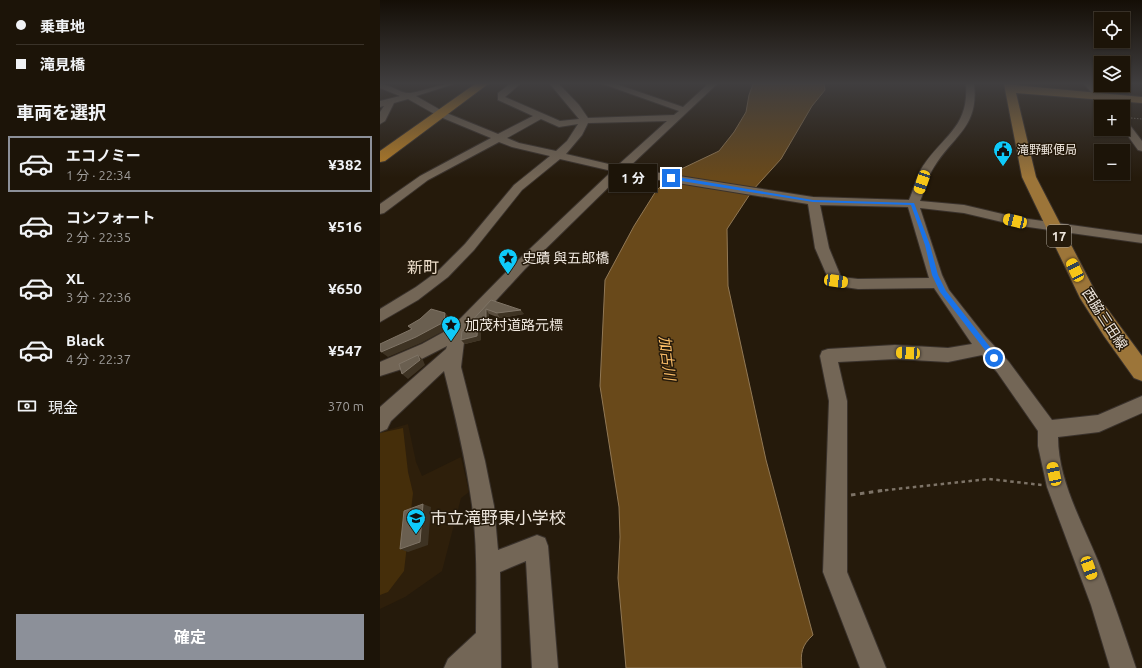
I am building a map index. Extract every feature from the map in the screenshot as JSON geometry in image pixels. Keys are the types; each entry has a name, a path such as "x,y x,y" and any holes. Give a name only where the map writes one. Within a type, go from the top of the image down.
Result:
{"highway":[{"path":"380,149 433,115"},
{"path":"380,158 434,115"}],"main road":[{"name":"西脇三田線","path":"1016,115 1029,176 1088,298 1111,332 1142,372"}],"street":[{"path":"445,115 516,145 620,170 807,200 912,204 964,209 1015,221 1142,239"},
{"path":"582,115 585,120"},
{"path":"380,423 384,415 456,342 510,277 620,170 679,115"},
{"path":"968,115 965,123 942,148 927,169 918,194 912,204 939,283 947,297 986,348 1003,367 1048,429 1048,446 1057,487 1103,605 1123,668"},
{"path":"380,210 424,178 540,116 559,124 585,120 676,118"},
{"path":"380,316 444,274 469,248 508,198 557,156 577,136 585,120"},
{"path":"1130,132 1142,148"},
{"path":"807,200 822,248 836,281 858,284 939,283"},
{"path":"380,369 396,364 428,349 456,342"},
{"path":"456,342 452,368 475,462 483,506 488,565 490,639 488,668"},
{"path":"873,668 835,572 834,528 838,401 828,356 895,352 948,355 986,348"},
{"path":"1048,429 1099,423 1142,404"},
{"path":"488,565 537,546 545,668"},
{"path":"457,668 490,639"}],"path":[{"path":"836,497 941,483 989,479 1057,487"}],"shaded area":[{"name":"市立滝野東小学校","path":"408,424 416,462 422,476 461,457 469,492 461,498 442,571 405,597 380,609 380,428 384,431"},
{"path":"403,428 408,472 413,493 404,571 388,592 380,595 380,433"}],"water":[{"name":"加古川","path":"744,115 807,115 781,159 752,191 727,229 728,286 766,460 813,635 804,646 801,658 802,668 626,668 618,578 620,537 619,507 600,386 605,280 634,226 656,191 677,171 719,151 734,132"}],"building":[{"path":"491,300 521,310 497,313 486,309 486,320 478,323 477,336 461,340 462,331 468,329 469,324"},
{"path":"431,309 445,313 444,322 416,337 381,352 380,344 412,329 408,326 420,319"},
{"path":"418,355 420,360 402,374 399,364"},
{"path":"423,504 420,542 400,549 404,511"}],"place":[{"name":"滝野郵便局","path":"1003,167"},
{"name":"史蹟 與五郎橋","path":"508,275"},
{"name":"加茂村道路元標","path":"451,342"},
{"name":"市立滝野東小学校","path":"416,535"}],"district":[{"name":"新町","path":"423,267"}],"route":[{"path":"671,178 801,200 912,204 927,245 935,275 943,292 980,342 994,358"}]}
